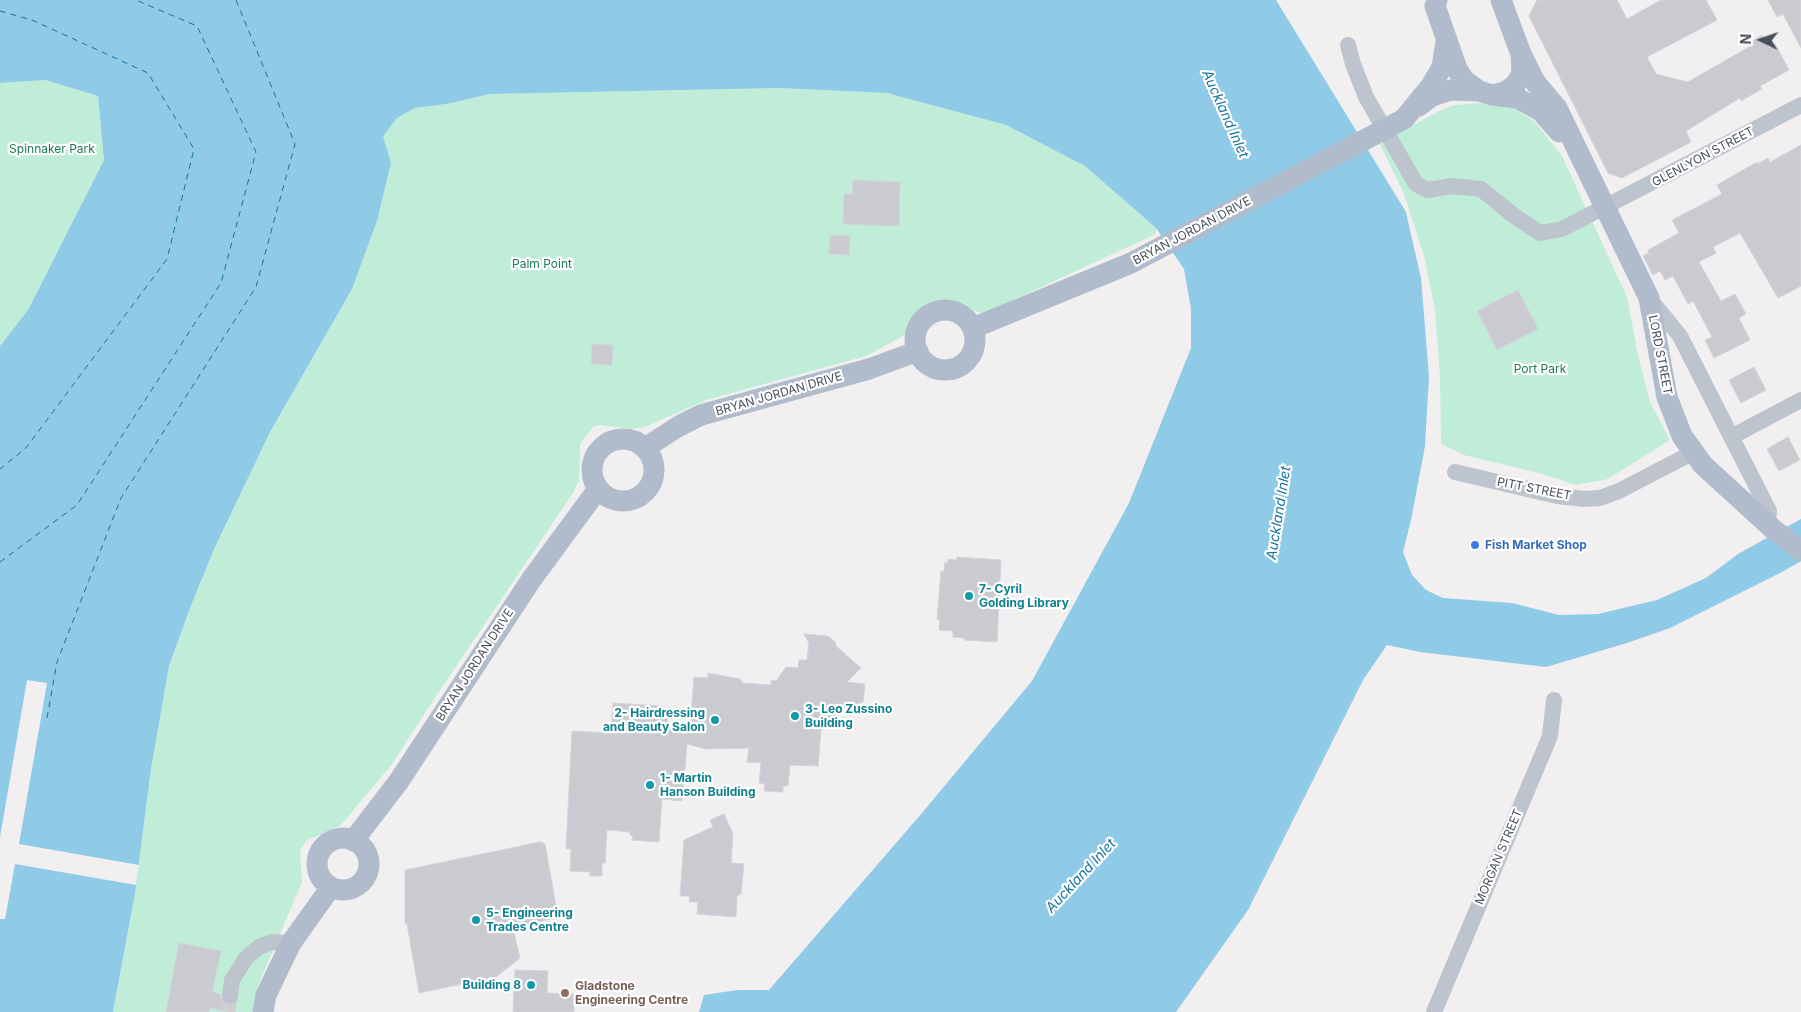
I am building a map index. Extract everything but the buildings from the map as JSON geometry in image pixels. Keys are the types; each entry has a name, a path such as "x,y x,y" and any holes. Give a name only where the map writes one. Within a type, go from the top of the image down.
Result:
{"main road":[{"path":"1437,0 1435,6 1457,68 1464,80 1486,93 1505,92 1515,86 1522,74 1521,54"},
{"name":"LORD STREET","path":"1500,0 1521,54 1535,82 1557,108 1649,298 1667,397 1682,436 1703,465 1770,527 1801,552"},
{"name":"BRYAN JORDAN DRIVE","path":"1404,119 1431,86 1442,67 1447,40"},
{"name":"BRYAN JORDAN DRIVE","path":"973,328 1131,263 1404,119 1432,96 1451,90 1486,93"},
{"name":"LORD STREET","path":"1486,93 1517,98 1541,111 1579,154"},
{"path":"939,311 959,314 973,328 975,338 974,349 966,362 953,370 942,370 932,367 923,360 918,351 917,331 922,322 930,315 939,311"},
{"name":"BRYAN JORDAN DRIVE","path":"645,448 679,426 701,416 869,369 918,351"},
{"path":"628,438 645,448 651,457 654,468 650,484 640,496 629,500 617,500 606,496 598,489 594,481 592,463 600,448 608,442 628,438"},
{"name":"BRYAN JORDAN DRIVE","path":"353,841 399,781 531,580 598,489"},
{"path":"345,838 353,841 361,846 367,855 367,874 355,887 347,890 331,887 324,882 319,874 318,856 322,848 336,839 345,838"},
{"path":"263,1012 266,995 292,943 331,887"}],"street":[{"path":"1511,25 1516,0"},
{"name":"GLENLYON STREET","path":"1348,45 1352,64 1366,97 1416,184 1428,190 1452,186 1481,189 1513,215 1540,233 1562,229 1801,105"},
{"name":"LORD STREET","path":"1649,298 1680,336 1769,510 1770,527"},
{"path":"1731,437 1801,400"},
{"name":"PITT STREET","path":"1455,472 1557,496 1584,499 1600,498 1619,491 1694,452"},
{"name":"MORGAN STREET","path":"1434,1012 1550,736 1554,700"},
{"path":"230,996 232,980 246,958 259,947 272,942 292,943"}],"green space":[{"name":"Spinnaker Park","path":"45,80 98,96 104,160 28,310 0,346 0,83"},
{"name":"Palm Point","path":"780,88 887,93 1006,125 1085,166 1156,228 1156,234 983,314 950,301 924,310 903,336 866,356 706,400 645,427 632,429 599,425 593,427 580,444 579,480 573,493 392,764 341,825 306,841 300,850 302,882 257,988 253,1012 113,1012 135,893 151,769 169,666 215,547 270,432 352,289 377,221 391,163 382,136 397,118 415,108 446,104 490,94"},
{"name":"Port Park","path":"1483,103 1508,105 1534,121 1562,156 1627,297 1638,355 1650,402 1670,440 1608,479 1576,485 1539,473 1464,455 1441,444 1440,375 1435,310 1424,256 1404,194 1380,144 1439,111 1454,105"}],"water":[{"name":"Auckland Inlet","path":"0,0 1276,0 1406,212 1421,278 1429,377 1425,446 1403,552 1412,575 1426,590 1443,598 1512,603 1559,615 1598,614 1657,600 1706,578 1738,554 1801,519 1801,561 1670,628 1546,667 1420,652 1387,645 1363,680 1248,910 1176,1012 699,1012 704,995 737,990 769,990 922,813 1032,681 1129,503 1191,348 1191,309 1184,269 1156,228 1085,166 1006,125 887,93 780,88 490,94 446,104 415,108 397,118 383,136 391,163 377,221 352,289 270,432 215,547 169,666 151,769 135,893 113,1012 0,1012 0,346 28,310 104,160 98,96 45,80 0,83"}],"pier":[{"path":"27,680 47,683 19,844 139,865 136,885 15,864 5,919 0,919 0,837"}],"ferry route":[{"path":"0,562 77,505 221,283 256,152 197,26 136,0"},
{"path":"47,718 57,662 121,498 256,287 295,144 236,0"},
{"path":"0,11 32,20 148,73 194,149 167,259 26,448 0,469"}],"tunnel":[{"path":"227,1012 230,996"}],"place":[{"name":"Fish Market Shop","path":"1475,545"},
{"name":"7- Cyril Golding Library","path":"969,596"},
{"name":"3- Leo Zussino Building","path":"795,716"},
{"name":"2- Hairdressing and Beauty Salon","path":"715,720"},
{"name":"1- Martin Hanson Building","path":"650,785"},
{"name":"5- Engineering Trades Centre","path":"476,920"},
{"name":"Building 8","path":"531,985"},
{"name":"Gladstone Engineering Centre","path":"565,993"}]}
